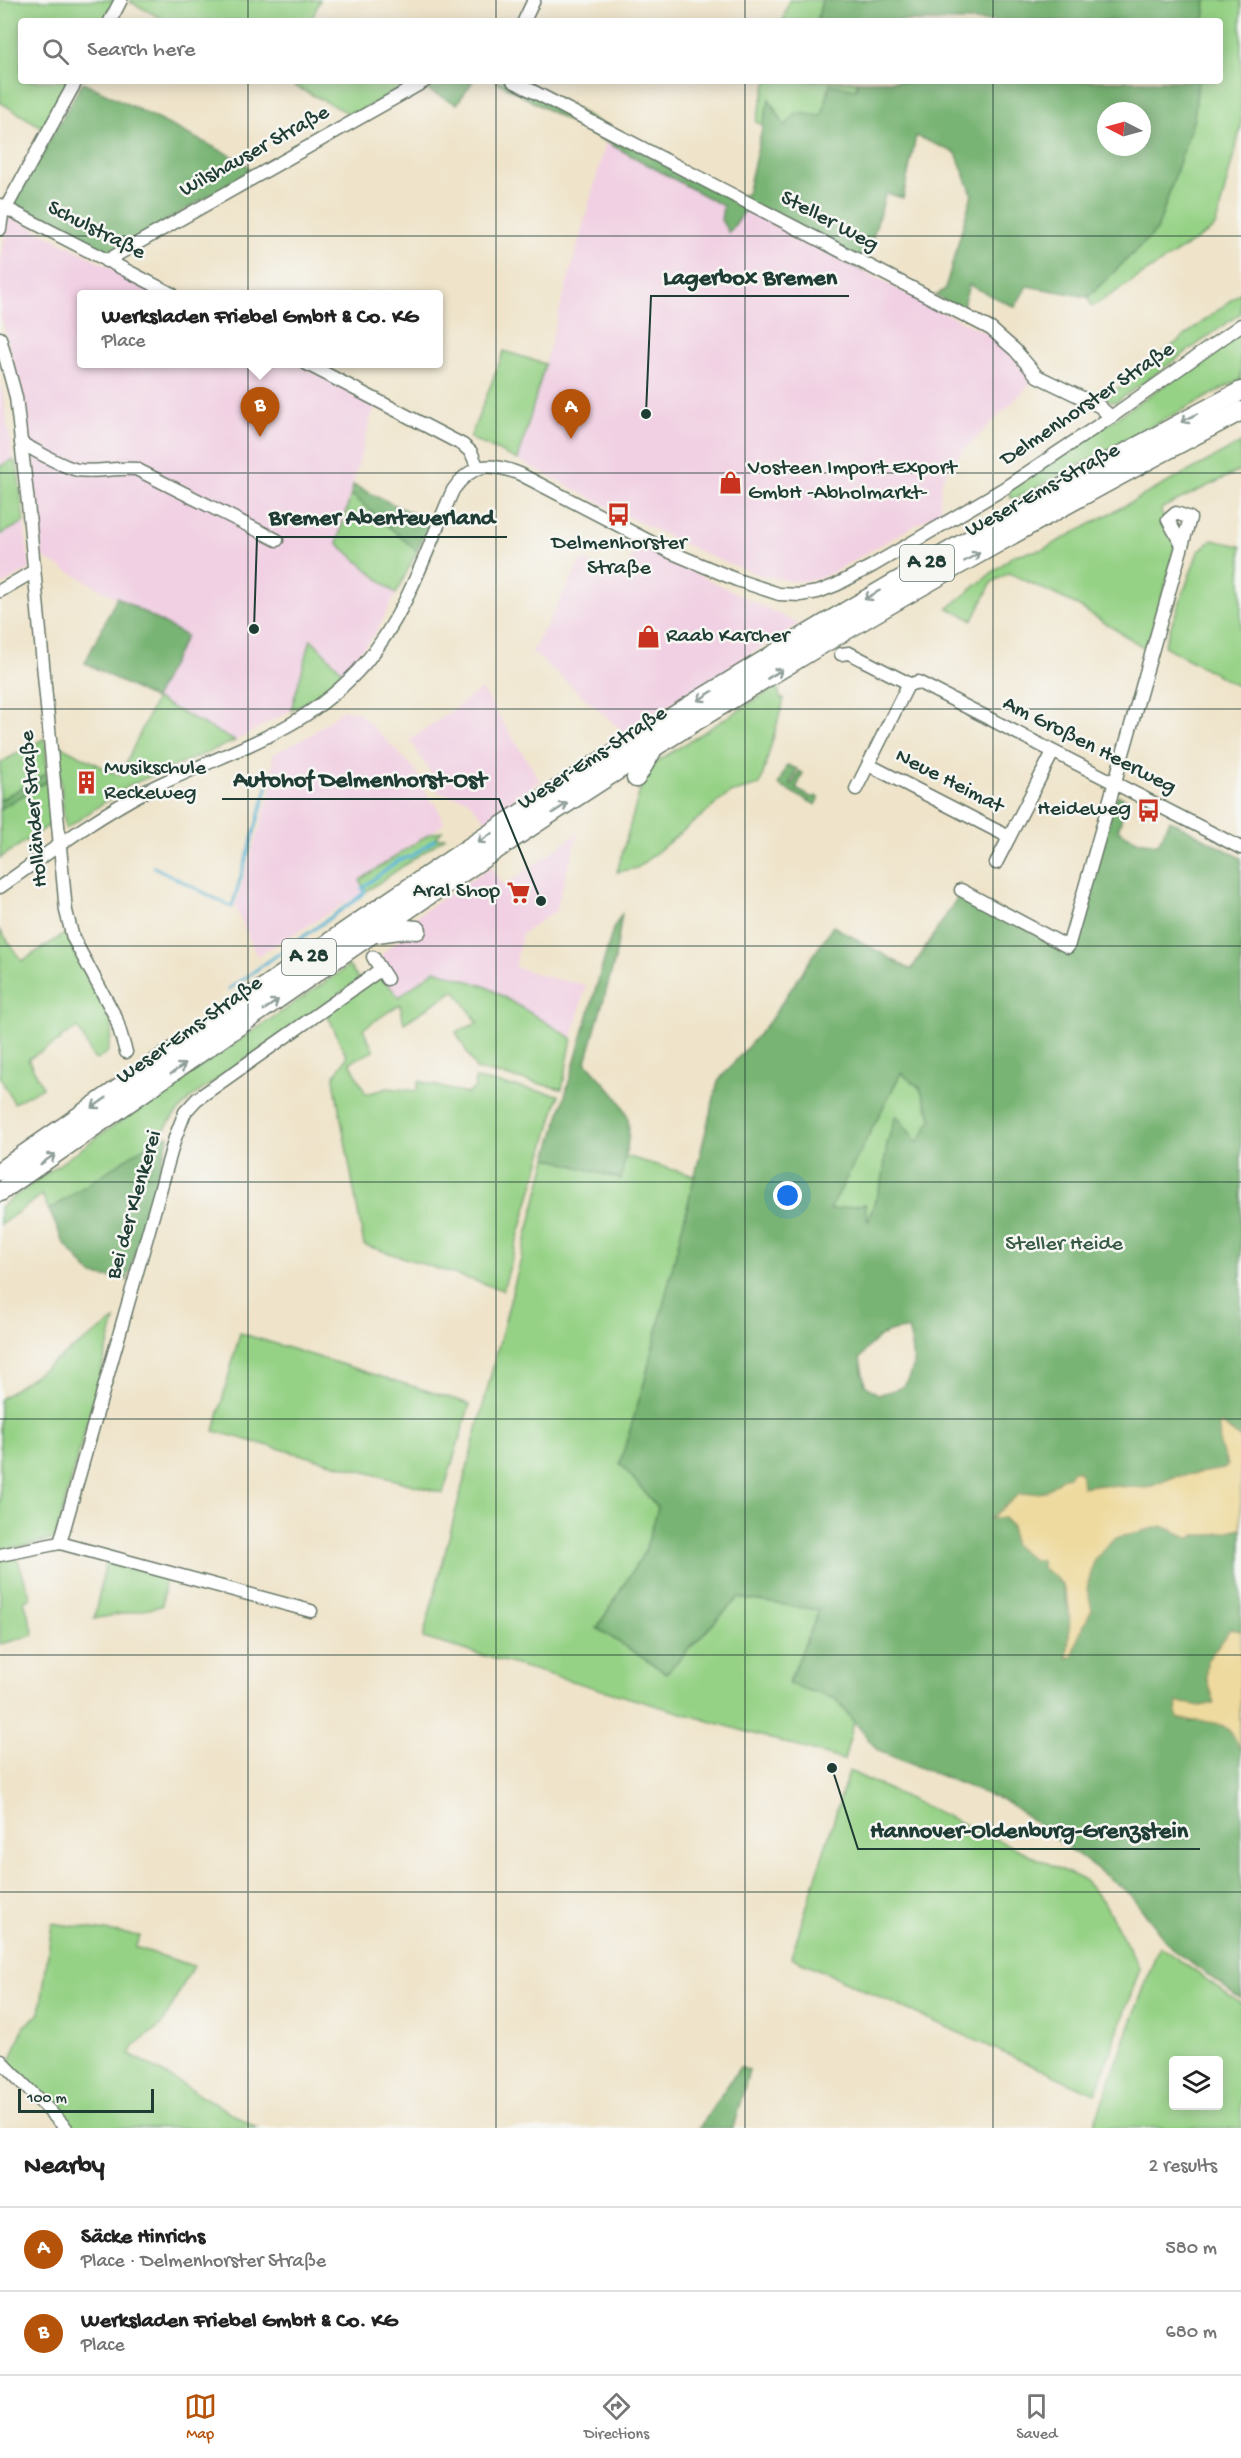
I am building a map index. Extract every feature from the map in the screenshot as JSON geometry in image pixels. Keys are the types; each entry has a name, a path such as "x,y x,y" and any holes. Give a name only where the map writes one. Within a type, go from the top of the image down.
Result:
{"highway":[{"name":"Weser-Ems-Straße","path":"0,1172 382,907 621,748 841,613 938,557 1061,487 1241,391"},
{"name":"Weser-Ems-Straße","path":"0,1192 372,934 653,748 902,597 1068,503 1241,411"},
{"path":"636,778 653,748"},
{"path":"372,934 406,929 417,930"}],"street":[{"path":"112,18 121,0"},
{"path":"525,18 534,0"},
{"path":"0,230 3,207 74,84"},
{"name":"Wilshauser Straße","path":"106,261 420,84"},
{"name":"Steller Weg","path":"519,84 991,329 1015,350 1037,376 1099,406 1112,417"},
{"name":"Schulstraße","path":"3,207 164,290"},
{"name":"Delmenhorster Straße","path":"478,468 492,465 520,474 668,551 737,580 779,594 800,595 836,585 1003,489 1112,417 1241,325"},
{"name":"Holländer Straße","path":"0,338 16,397 68,926 116,1018 126,1052"},
{"path":"0,887 60,845 143,793 289,727 316,709 344,686 366,662 399,610 453,490 464,475 478,468 471,452 463,445 317,368"},
{"path":"21,443 76,470 117,467 136,469 277,540"},
{"path":"961,890 1068,947 1182,545"},
{"path":"0,591 34,571"},
{"name":"Am Großen Heerweg","path":"841,654 849,653 913,684 1241,848"},
{"name":"Neue Heimat","path":"856,789 913,684"},
{"name":"Neue Heimat","path":"996,863 1053,752"},
{"name":"Neue Heimat","path":"868,765 1010,837"},
{"name":"Bei der Klenkerei","path":"60,1543 175,1138 185,1112 197,1100 384,974 373,957"},
{"path":"0,1555 60,1543 311,1611"},
{"path":"0,2060 66,2128"}],"shaded area":[{"path":"608,135 930,306 992,336 1013,353 1035,380 959,455 944,476 941,485 940,506 942,510 826,576 807,581 791,581 760,575 707,555 518,460"},
{"path":"8,215 155,290 77,290 77,368 305,368 377,405 371,418 337,543 396,594 375,634 343,672 311,639 291,710 235,741 154,699 186,636 42,557 25,406 0,314 0,267"},
{"path":"0,377 13,460 0,466"},
{"path":"24,522 30,569 0,586 0,535"},
{"path":"638,545 799,624 625,733 532,652 582,559 621,578"},
{"path":"482,689 540,781 486,821 467,799 439,793 429,770 410,740"},
{"path":"343,710 358,712 415,769 430,801 436,804 444,824 360,880 362,893 257,956 235,907 271,790 273,754 310,735"},
{"path":"578,833 556,910 522,934 515,967 551,978 586,985 572,1038 487,987 435,970 398,997 380,975 382,954 418,923 415,917 491,866 504,886"}],"green space":[{"path":"0,0 116,0 106,18 18,18 18,84 68,84 43,128 0,102"},
{"path":"131,0 320,0 312,18 161,18 130,2"},
{"path":"789,0 822,0 818,18 784,18"},
{"path":"822,0 1206,0 1204,18 818,18"},
{"path":"1206,0 1241,0 1241,127 1216,224 1213,229 1092,307 1088,297 1157,230 1194,118 1198,84 1223,84 1223,18 1204,18"},
{"path":"82,84 87,84 244,162 251,171 109,255 11,207"},
{"path":"291,84 409,84 352,115"},
{"path":"430,84 471,84 457,104 423,88"},
{"path":"500,84 531,84 733,198 747,194 769,99 785,126 797,113 822,116 830,84 856,89 857,84 1198,84 1194,118 1157,230 1088,297 1027,286 1015,307 969,285 962,309 935,296 945,289 972,194 956,153 916,136 903,198 886,193 863,271 746,209 729,233 721,220 723,206"},
{"path":"766,84 857,84 856,89 822,116 785,126 770,100 763,125 756,122"},
{"path":"1241,292 1241,313 1116,402 1104,399"},
{"path":"1241,333 1241,379 1013,500 1008,492"},
{"path":"504,351 545,364 518,460 470,438"},
{"path":"1241,443 1241,470 1162,508 1161,512 1176,545 1148,650 1073,603 1009,573 992,582 973,620 948,608 1014,555 1044,549"},
{"path":"13,460 17,464 24,522 0,535 0,466"},
{"path":"353,485 430,522 417,551 351,494"},
{"path":"351,494 417,551 396,594 337,543"},
{"path":"1212,540 1241,546 1241,688 1164,646 1198,552"},
{"path":"117,597 186,636 154,699 85,663"},
{"path":"311,639 343,672 319,694 291,710"},
{"path":"774,688 778,688 780,698 784,699 760,785 730,793 637,868 617,872 643,779 648,769"},
{"path":"156,699 235,741 130,785 65,829 57,744 120,776"},
{"path":"45,738 47,773 0,800 0,763"},
{"path":"787,765 797,769 790,784 792,785 799,771 803,773 796,789 813,798 816,796 819,799 816,805 778,785"},
{"path":"47,773 47,781 0,809 0,800"},
{"path":"47,781 51,824 0,858 0,809"},
{"name":"Steller Heide","path":"1117,795 1127,800 1118,830 1137,841 1158,844 1170,820 1241,858 1241,1439 1222,1424 1225,1461 1228,1465 1224,1469 1174,1477 1147,1488 1095,1485 1081,1487 1069,1476 1045,1492 1018,1495 991,1519 1003,1517 1061,1584 1071,1617 1067,1658 1073,1656 1079,1635 1091,1609 1087,1589 1093,1560 1115,1538 1162,1526 1191,1538 1194,1535 1211,1535 1241,1528 1241,1631 1230,1629 1206,1676 1215,1703 1201,1706 1177,1702 1191,1722 1204,1720 1218,1722 1235,1735 1241,1748 1241,1999 1173,1950 1130,1894 1009,1803 878,1751 836,1699 788,1684 819,1610 738,1598 666,1673 597,1628 645,1551 658,1508 620,1463 645,1380 718,1081 769,1022 833,926 911,970 961,892 1068,951","holes":["901,1073 920,1088 932,1119 918,1143 896,1115 887,1144 883,1178 868,1222 865,1204 830,1210","908,1329 913,1351 911,1374 903,1386 879,1395 865,1385 860,1359 869,1346 880,1337 892,1331"]},
{"path":"442,831 435,839 446,837 365,892 360,880 429,834"},
{"path":"622,913 615,959 586,1062 622,1104 626,1112 629,1126 628,1141 621,1179 547,1158 613,929"},
{"path":"0,930 22,961 66,933 111,1014 112,1031 108,1051 97,1060 94,1059 78,1028 28,1059 43,1087 14,1103 0,1077"},
{"path":"349,966 359,980 192,1097 173,1117 159,1137 49,1210 42,1195 0,1225 0,1207 103,1133"},
{"path":"435,970 487,987 572,1038 562,1089 476,1069 456,1032 478,1023 455,990 404,1023 400,1004 363,1029 374,1051 350,1062 366,1094 388,1088 417,1091 419,1081 467,1094 475,1088 475,1079 559,1095 503,1290 364,1245 334,1076 347,1057 327,1014 380,975 399,997"},
{"path":"901,1073 920,1088 932,1119 918,1143 896,1116 887,1144 883,1178 867,1224 865,1204 829,1211"},
{"path":"169,1136 127,1280 92,1275 64,1243 49,1210 159,1137"},
{"path":"625,1156 695,1176 645,1380 620,1463 658,1508 645,1551 597,1628 666,1673 738,1598 820,1610 836,1699 854,1722 844,1760 423,1638 547,1158 620,1179"},
{"path":"115,1320 55,1539 0,1551 0,1399"},
{"path":"240,1333 470,1404 443,1493 214,1431"},
{"path":"16,1555 31,1598 24,1600 34,1635 0,1644 0,1558"},
{"path":"106,1560 166,1577 162,1605 94,1619"},
{"path":"849,1771 1084,1880 1105,1904 1140,1969 1095,2094 791,1957"},
{"path":"52,1923 140,1936 135,1947 193,1966 162,2025 135,2045 130,2054 257,2128 71,2128 9,2064 24,2026 40,2013"},
{"path":"1159,1946 1241,2004 1241,2128 1093,2128"},
{"path":"740,2067 749,2071 733,2128 699,2128"}],"sand":[{"path":"1222,1424 1241,1439 1241,1528 1211,1535 1194,1535 1191,1538 1162,1526 1115,1538 1094,1560 1087,1589 1092,1609 1079,1635 1073,1656 1067,1658 1070,1621 1069,1608 1062,1585 1054,1576 1043,1570 1041,1560 1034,1560 1013,1544 1012,1526 1003,1517 990,1519 1018,1495 1045,1492 1073,1471 1080,1471 1082,1487 1095,1485 1147,1488 1174,1477 1224,1469 1228,1465 1220,1447 1219,1425"},
{"path":"1230,1629 1241,1631 1240,1749 1228,1729 1221,1725 1178,1718 1176,1713 1177,1702 1201,1706 1215,1703 1206,1676 1207,1661"}],"waterway":[{"path":"154,867 232,907 268,785"},
{"path":"229,989 354,901 365,892 362,888 399,860 412,856 435,839"}],"place":[{"name":"Lagerbox Bremen","path":"646,414"},
{"name":"Werksladen Friebel GmbH & Co. KG","path":"260,437"},
{"name":"Säcke Hinrichs","path":"571,439"},
{"name":"Vosteen Import Export GmbH -Abholmarkt-","path":"730,482"},
{"name":"Delmenhorster Straße","path":"619,515"},
{"name":"Bremer Abenteuerland","path":"254,629"},
{"name":"Raab Karcher","path":"648,637"},
{"name":"Musikschule Reckeweg","path":"86,782"},
{"name":"Heideweg","path":"1149,810"},
{"name":"Aral Shop","path":"518,892"},
{"name":"Autohof Delmenhorst-Ost","path":"541,901"},
{"name":"Hannover-Oldenburg-Grenzstein","path":"832,1768"}]}
